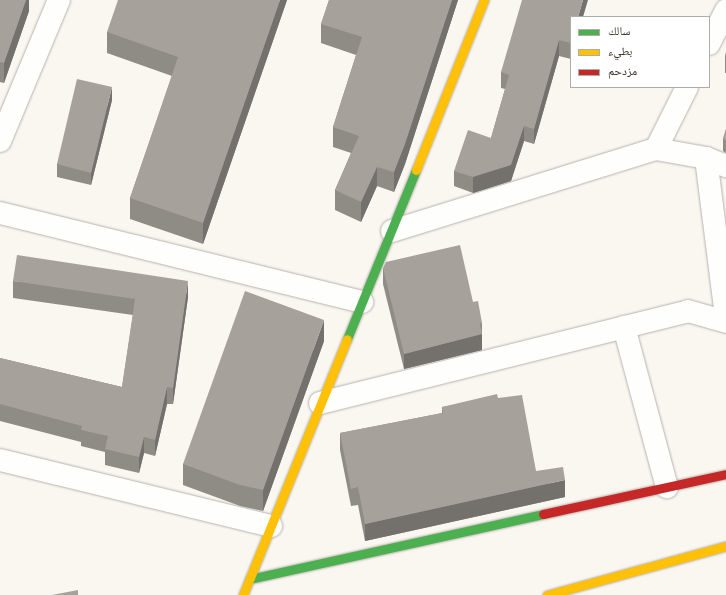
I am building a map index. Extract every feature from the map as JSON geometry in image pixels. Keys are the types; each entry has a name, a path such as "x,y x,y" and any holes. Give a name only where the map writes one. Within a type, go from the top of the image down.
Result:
{"street":[{"path":"0,141 60,0"},
{"path":"243,595 320,403 392,232 484,0"},
{"path":"710,42 726,10"},
{"path":"656,149 686,88"},
{"path":"392,232 656,149 706,158 726,166"},
{"path":"706,158 726,317"},
{"path":"0,214 362,302"},
{"path":"320,403 688,311 726,322"},
{"path":"624,327 668,487"},
{"path":"0,460 271,526"},
{"path":"250,579 726,474"},
{"path":"547,595 726,546"}],"building":[{"path":"0,0 26,0 4,63 0,62"},
{"path":"118,0 280,0 203,223 130,198 178,57 107,32"},
{"path":"329,0 452,0 405,144 394,172 377,167 361,202 335,190 359,136 333,127 362,37 321,24"},
{"path":"522,0 583,0 578,16 570,16 570,43 559,40 534,129 524,126 511,165 473,177 454,171 468,130 491,138 509,75 501,72"},
{"path":"77,79 112,87 91,173 57,164"},
{"path":"726,129 726,141 723,139"},
{"path":"460,245 473,302 478,301 482,323 480,324 482,334 404,354 383,268 386,262"},
{"path":"17,255 188,281 173,388 167,387 155,440 144,437 139,457 105,449 108,436 81,430 82,426 0,404 0,358 122,387 135,299 13,281"},
{"path":"245,291 324,320 263,490 240,485 183,464"},
{"path":"497,394 498,398 522,395 536,471 563,467 565,480 365,524 358,487 351,489 340,433 443,413 442,407"},
{"path":"78,590 78,595 52,595"}],"traffic: fast":[{"path":"347,339 416,170"},
{"path":"250,579 543,514"}],"traffic: slow":[{"path":"416,170 484,0"},
{"path":"243,595 347,339"},
{"path":"547,595 726,546"}],"traffic: jam":[{"path":"543,514 726,474"}]}
